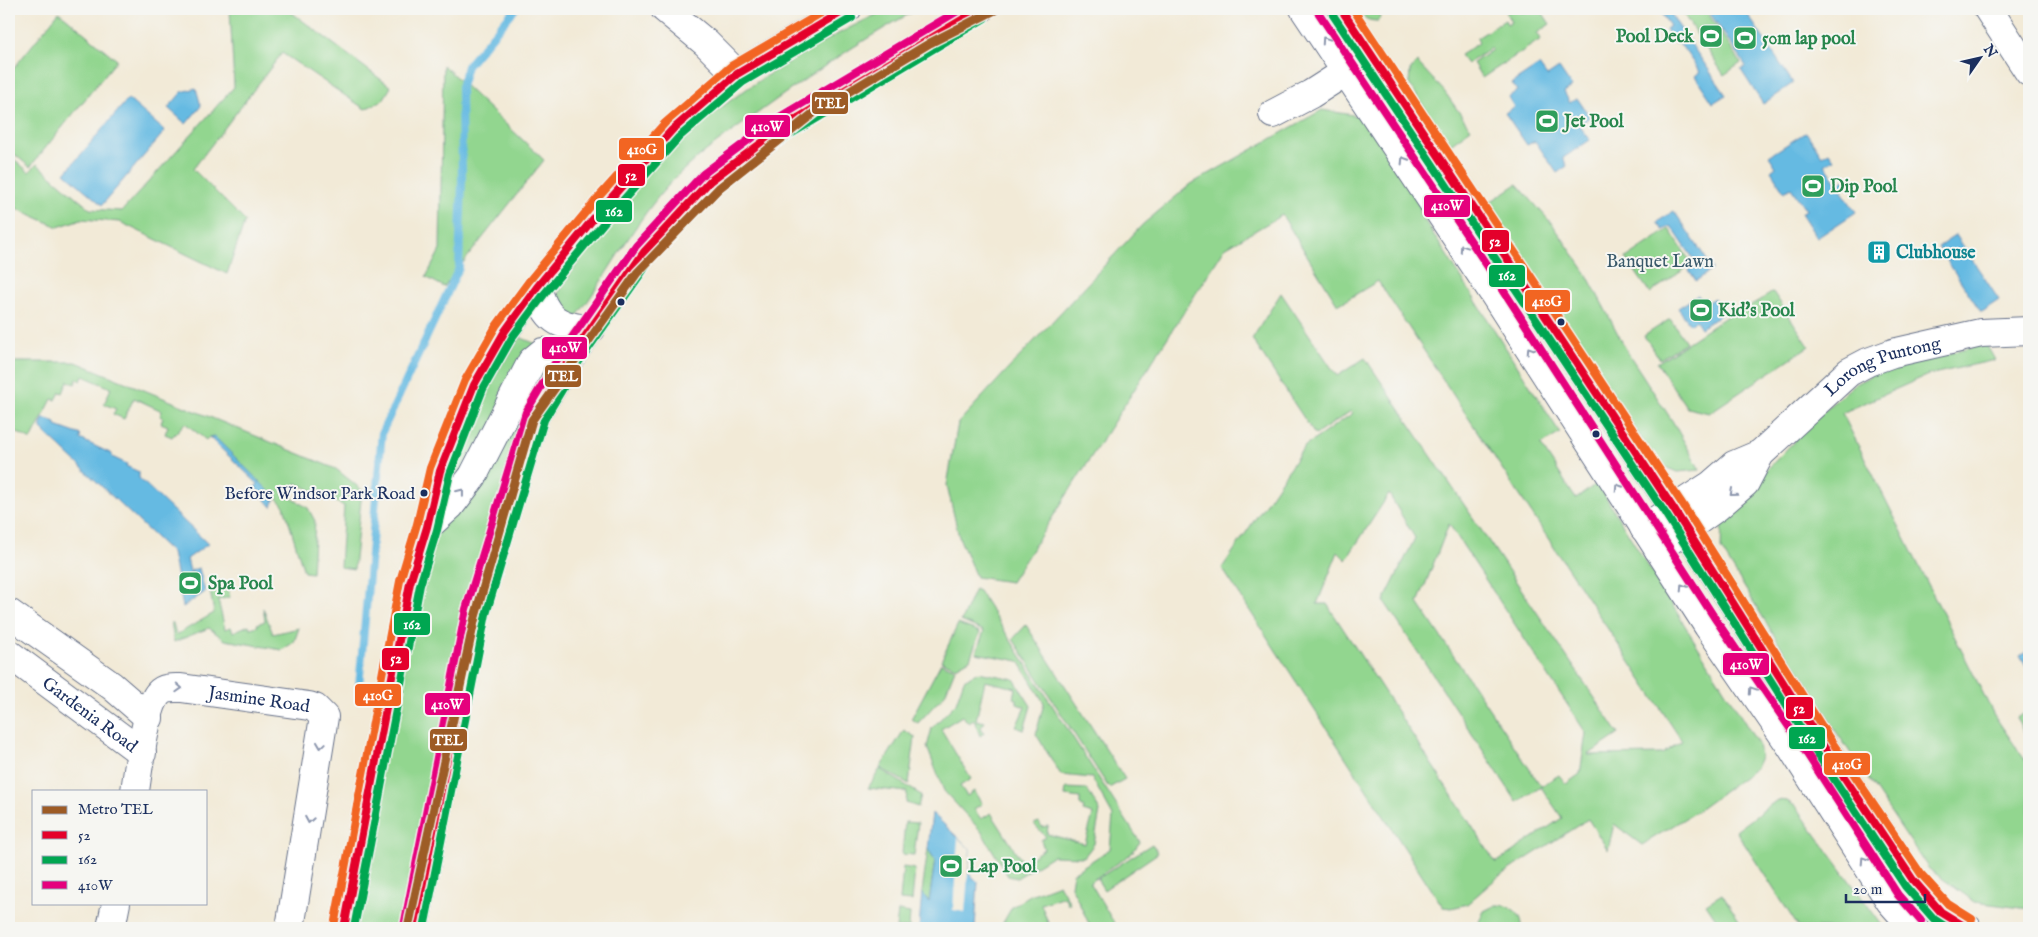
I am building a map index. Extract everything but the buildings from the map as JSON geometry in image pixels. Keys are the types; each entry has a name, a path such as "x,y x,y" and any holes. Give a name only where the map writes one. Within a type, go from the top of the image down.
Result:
{"main road":[{"path":"665,9 706,43 737,74"},
{"path":"344,928 410,583 427,527 440,472 474,385 505,331 537,287 603,207 672,130 737,74 847,9"},
{"path":"414,928 476,612 535,416 570,358 644,252 710,181 783,127 980,9"},
{"path":"1304,9 1430,201 1490,288 1651,539 1790,745 1890,901 1914,928"},
{"path":"1341,9 1680,519 1820,741 1913,880 1941,912 1966,928"},
{"path":"1988,9 2029,72"},
{"path":"1273,114 1304,98 1372,55"},
{"path":"537,287 541,303 553,320 573,328 592,329"},
{"name":"Lorong Puntong","path":"1651,539 1680,519 1745,483 1760,454 1826,390 1848,372 1868,362 1893,354 1981,333 2029,331"},
{"path":"427,527 450,506 473,476 532,361 543,352 559,354 570,358"},
{"name":"Gardenia Road","path":"9,613 112,686 149,718"},
{"name":"Gardenia Road","path":"9,654 142,753 135,790"},
{"name":"Jasmine Road","path":"142,753 152,705 159,692 169,688 309,706 315,708 324,717 290,928"},
{"path":"111,928 116,904"}],"green space":[{"path":"230,9 287,9 391,87 383,100 365,109 282,53 193,169 245,221 227,274 120,222 81,219 58,227 9,205 9,155 29,172 37,164 90,209 122,211 234,87"},
{"path":"888,9 918,9 873,35 808,78 698,157 681,172 646,213 575,319 553,302 588,246 618,206 656,164 686,136 716,111 782,66 817,45"},
{"path":"1357,9 1375,9 1380,17 1378,21 1368,20"},
{"path":"1513,9 1519,9 1522,13 1530,9 1540,9 1550,24 1537,33 1541,39 1482,78 1473,63 1492,50 1491,48 1467,64 1460,55 1479,43 1477,38 1505,20 1507,24 1511,22 1506,13"},
{"name":"Pool Deck","path":"1680,9 1705,9 1741,63 1724,75"},
{"path":"59,12 117,60 30,167 9,150 9,74"},
{"path":"1417,62 1444,91 1471,129 1449,145 1409,84 1410,71"},
{"path":"443,65 544,160 444,287 426,277 440,250"},
{"path":"1322,110 1378,119 1430,201 1418,210 1560,433 1541,445 1576,499 1597,483 1758,744 1760,756 1756,768 1700,809 1642,845 1614,824 1608,850 1588,819 1498,877 1467,904 1452,908 1443,907 1222,568 1304,447 1353,413 1351,411 1315,435 1252,339 1281,293 1337,376 1365,358 1619,734 1588,755 1662,754 1682,741 1378,281 1338,305 1282,215 1225,248 1011,582 976,577 959,537 947,485 958,423 1142,225 1191,184","holes":["1389,494 1415,538 1384,601 1517,802 1541,787 1562,818 1496,863 1327,604 1317,604 1338,552 1346,560","1449,524 1586,733 1580,774 1566,784 1559,775 1541,786 1418,603"]},
{"path":"1517,184 1553,225 1586,273 1628,353 1673,422 1700,470 1677,472 1658,464 1487,204"},
{"name":"Banquet Lawn","path":"1669,229 1692,264 1650,293 1626,258"},
{"path":"1773,292 1809,346 1709,413 1687,408 1657,363 1745,304 1748,308"},
{"path":"1670,319 1686,342 1660,359 1644,336"},
{"path":"505,331 570,358 535,416 414,928 344,928 410,583"},
{"path":"1986,344 1995,360 1928,375 1842,413 1994,715 2029,766 2029,909 1975,902 1929,869 1802,681 1721,549 1722,517 1821,413 1855,384 1880,371"},
{"path":"9,362 76,362 336,469 362,490 354,569 340,567 344,506 296,483 290,497 308,508 315,521 312,573 304,572 284,506 215,437 209,437 206,440 185,423 172,437 165,434 168,426 161,423 163,418 160,416 162,411 134,398 124,419 113,414 116,409 104,404 111,388 83,376 81,381 77,379 75,384 68,381 63,393 60,392 56,400 52,399 31,440 9,428"},
{"path":"227,587 230,597 218,600 225,629 231,627 233,632 249,625 250,628 258,626 257,624 265,621 263,608 273,634 299,628 294,642 282,650 225,640 209,628 174,642 171,622 173,623 176,635 214,613 210,591"},
{"path":"975,589 979,591 1140,842 1131,854 1090,882 1117,928 1091,928 1071,886 1073,873 1110,849 1113,816 1092,778 1061,775 1036,734 1044,703 1019,661 976,653 984,631 961,621"},
{"path":"958,624 980,632 970,659 956,667 941,661"},
{"path":"1026,625 1125,779 1109,788 1013,639"},
{"path":"941,663 955,669 945,694 918,723 911,719"},
{"path":"978,672 1014,679 1031,706 1024,730 1016,727 1025,707 1017,704 1017,699 1014,698 1016,688 985,681 976,720 985,722 981,727 984,733 980,736 974,720 969,723 962,716 941,729 971,779 960,786 967,796 974,791 982,804 974,809 981,819 991,813 1023,863 1044,849 1041,840 1046,837 1034,824 1039,822 1042,827 1048,826 1047,834 1085,844 1093,814 1083,811 1084,808 1080,805 1080,798 1065,796 1066,788 1087,789 1100,811 1094,844 1084,857 1052,856 1017,878 1008,876 981,831 944,791 927,747 932,728 956,703 964,680"},
{"path":"2029,711 2029,742 2016,718"},
{"path":"904,730 915,737 909,784 880,768"},
{"path":"880,769 921,795 918,807 906,803 907,792 868,788"},
{"path":"1777,800 1787,801 1795,806 1884,928 1799,928 1736,831"},
{"path":"905,822 918,823 914,855 902,854"},
{"path":"1152,844 1158,853 1104,890 1097,879"},
{"path":"928,849 935,860 929,902 922,892"},
{"path":"903,867 915,869 912,901 900,900"},
{"path":"1059,884 1070,903 1068,904 1064,896 1041,904 1050,928 1000,928 1012,907 1030,895"},
{"path":"1722,894 1744,928 1722,928 1706,904"},
{"path":"1496,905 1507,906 1515,911 1520,918 1522,928 1479,928 1478,924 1484,911"},
{"path":"898,911 910,913 909,928 896,928"}],"water":[{"path":"1658,9 1667,9 1726,95 1713,103 1695,76 1700,72 1678,41 1675,43 1666,29 1670,26"},
{"name":"50m lap pool","path":"1707,9 1744,9 1793,83 1763,104 1741,70 1746,66"},
{"name":"Jet Pool","path":"1539,65 1547,76 1559,68 1572,87 1564,92 1570,103 1577,98 1590,117 1579,125 1590,140 1563,158 1567,166 1557,173 1535,141 1527,145 1505,113 1514,107 1508,97 1517,91 1512,83"},
{"path":"196,88 201,106 186,124 168,108 182,92"},
{"path":"128,99 165,131 102,205 65,173"},
{"name":"Dip Pool","path":"1806,132 1822,156 1829,152 1834,159 1825,165 1838,184 1845,179 1848,184 1841,190 1856,212 1817,238 1801,213 1806,210 1791,188 1784,192 1771,171 1776,167 1769,156"},
{"path":"1674,211 1713,269 1696,281 1689,270 1697,264 1671,226 1663,230 1657,222"},
{"path":"1956,235 1999,300 1981,312 1938,247"},
{"name":"Kid's Pool","path":"1698,295 1704,304 1714,298 1723,313 1701,328 1696,320 1690,324 1678,308"},
{"path":"44,418 56,423 56,426 81,435 80,439 112,454 112,457 139,472 139,478 208,544 187,559 191,575 192,570 199,568 205,592 183,607 172,553 41,429"},
{"path":"209,437 215,437 275,497 272,507 255,487 258,484"},
{"path":"2029,650 2029,672 2020,656"},
{"name":"Lap Pool","path":"932,813 970,849 968,873 978,882 975,928 919,928 922,892 929,902 935,860 928,849"}],"pier":[{"path":"958,838 970,849 965,912 953,910"}],"waterway":[{"path":"359,686 382,432 459,268 462,180 461,87 467,66 515,9"}],"metro line":[{"name":"TEL","path":"408,928 475,617 532,420 637,273 719,188 815,112 930,43 997,9"}],"transit line":[{"name":"410G","path":"334,926 400,581 417,524 430,468 465,380 496,326 529,281 595,201 665,123 731,66 828,9"},
{"name":"52","path":"344,928 410,583 427,527 440,471 474,385 505,331 537,287 603,207 672,130 737,74 847,9"},
{"name":"410W","path":"404,926 466,609 526,412 561,353 636,246 703,174 778,118 961,9"},
{"name":"52","path":"414,928 476,612 535,416 570,358 644,252 710,181 783,127 980,9"},
{"name":"410W","path":"1316,9 1498,282 1716,620 1798,740 1898,895 1921,921"},
{"name":"52","path":"1341,9 1673,508 1820,741 1913,880 1941,912 1967,928"},
{"name":"410G","path":"1353,9 1681,502 1828,736 1921,874 1948,904 1972,919"},
{"name":"162","path":"1333,15 1665,513 1812,746 1905,886 1934,919 1948,928"},
{"name":"162","path":"354,928 420,585 437,530 450,474 483,389 513,336 545,293 679,137 743,82 852,18"},
{"name":"162","path":"424,928 486,614 544,420 578,363 652,258 717,188 789,135 985,18"}],"place":[{"name":"Pool Deck","path":"1711,36"},
{"name":"50m lap pool","path":"1745,38"},
{"name":"Jet Pool","path":"1547,121"},
{"name":"Dip Pool","path":"1813,186"},
{"name":"Clubhouse","path":"1879,252"},
{"name":"Kid's Pool","path":"1701,310"},
{"name":"Before Windsor Park Road","path":"424,493"},
{"name":"Spa Pool","path":"190,583"},
{"name":"Lap Pool","path":"951,866"}]}
